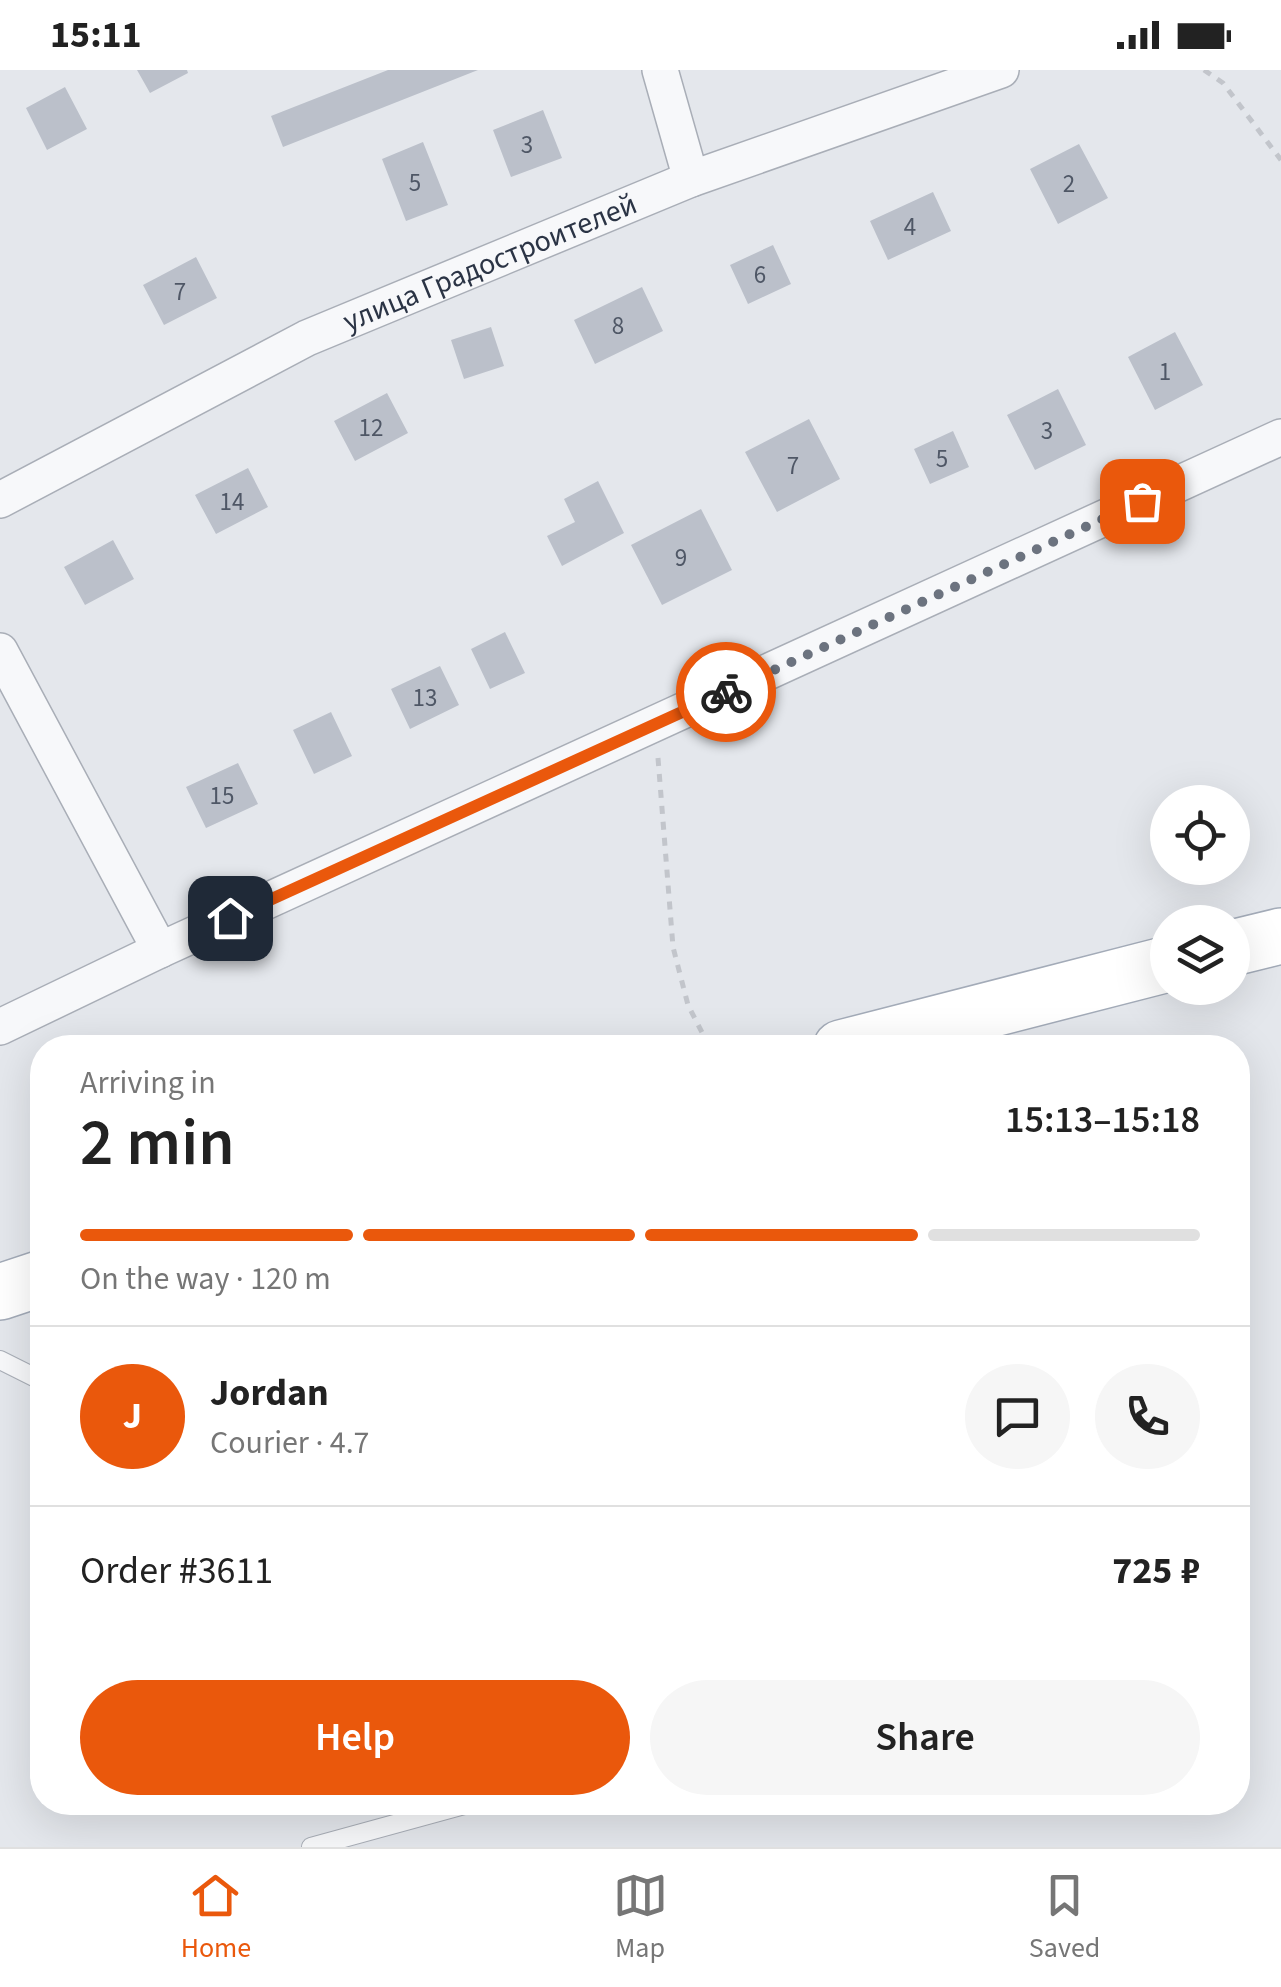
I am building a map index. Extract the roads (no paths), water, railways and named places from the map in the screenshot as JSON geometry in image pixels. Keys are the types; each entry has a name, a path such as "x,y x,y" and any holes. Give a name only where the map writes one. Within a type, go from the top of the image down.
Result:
{"main road":[{"path":"1250,944 1281,936"},
{"path":"892,1035 1150,969"},
{"path":"0,1292 30,1282"}],"street":[{"path":"660,70 691,179"},
{"name":"улица Градостроителей","path":"0,500 307,338 691,179 1002,70"},
{"path":"0,1026 1281,437"},
{"path":"0,650 160,950"}],"lane":[{"path":"0,1360 30,1375"},
{"path":"312,1847 428,1815"}]}
